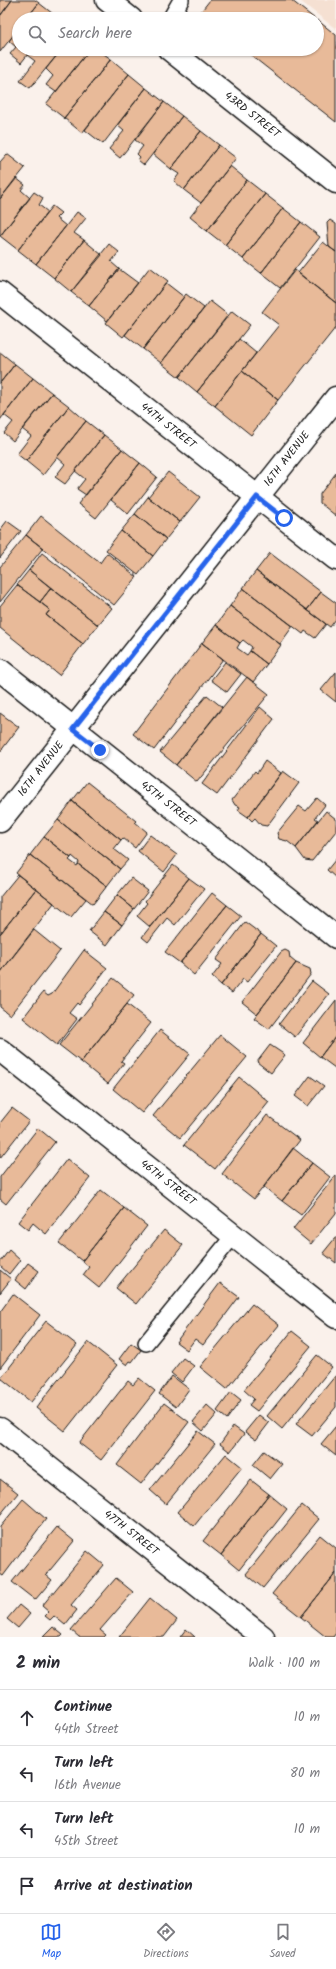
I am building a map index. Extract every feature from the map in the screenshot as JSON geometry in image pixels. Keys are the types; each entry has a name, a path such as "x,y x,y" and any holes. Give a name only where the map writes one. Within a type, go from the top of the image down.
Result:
{"street":[{"path":"107,0 122,12"},
{"name":"43RD STREET","path":"178,56 336,182"},
{"name":"44TH STREET","path":"0,293 336,559"},
{"name":"16TH AVENUE","path":"0,821 336,398"},
{"name":"45TH STREET","path":"0,670 336,937"},
{"name":"46TH STREET","path":"0,1050 336,1317"},
{"name":"47TH STREET","path":"0,1429 263,1637"}],"lane":[{"path":"174,12 181,0"},
{"path":"146,1343 234,1236"}],"shaded area":[{"path":"299,0 336,0 336,29 324,20 324,12 314,12"}],"building":[{"path":"0,0 12,0 0,16"},
{"path":"12,0 35,0 39,3 32,12 12,12 12,37 0,52 0,16"},
{"path":"210,0 291,0 306,12 201,12"},
{"path":"39,3 51,12 32,12"},
{"path":"324,26 336,35 336,122 252,56 324,56"},
{"path":"12,56 26,56 21,63"},
{"path":"28,56 56,56 30,88 20,81 35,61"},
{"path":"56,56 84,56 56,92 46,85 53,76 46,69"},
{"path":"84,56 107,56 111,59 64,118 46,104"},
{"path":"111,59 129,74 82,133 64,118"},
{"path":"129,74 146,88 103,144 85,130"},
{"path":"146,88 164,102 120,158 109,149 124,131 117,125"},
{"path":"164,102 182,116 144,165 138,160 140,157 137,154 143,146 135,140"},
{"path":"182,116 201,131 171,169 153,154"},
{"path":"201,131 219,145 184,190 174,181 179,174 171,169"},
{"path":"219,145 236,158 201,203 184,190"},
{"path":"7,154 25,168 0,199 0,162"},
{"path":"230,166 247,180 207,231 190,217"},
{"path":"16,178 25,185 21,190 30,198 0,236 0,199"},
{"path":"247,180 265,194 225,245 207,231"},
{"path":"34,192 43,198 39,205 48,212 18,250 0,236"},
{"path":"265,194 283,208 243,259 225,245"},
{"path":"52,206 61,213 56,218 66,226 36,264 18,250"},
{"path":"283,208 301,222 261,273 243,259"},
{"path":"77,212 86,218 74,233 84,240 54,278 36,264"},
{"path":"330,220 336,224 336,252 329,247 327,223"},
{"path":"301,222 320,237 280,288 261,273"},
{"path":"84,240 102,255 71,292 54,278"},
{"path":"323,242 336,252 336,303 298,273"},
{"path":"109,244 119,252 111,262 119,269 89,306 71,292"},
{"path":"150,267 168,281 123,337 106,323"},
{"path":"119,269 138,283 107,321 89,306"},
{"path":"295,270 336,303 336,327 278,400 242,371 279,325 262,312"},
{"path":"166,283 184,297 143,349 125,335"},
{"path":"186,294 204,308 161,363 143,349"},
{"path":"210,301 228,315 179,377 161,363"},
{"path":"232,311 250,325 197,392 179,377"},
{"path":"239,339 256,353 215,406 197,392"},
{"path":"0,352 15,364 0,383"},
{"path":"15,364 33,378 0,420 0,383"},
{"path":"242,371 278,400 251,435 215,406"},
{"path":"33,378 52,393 13,441 4,433 13,422 4,415"},
{"path":"52,393 69,406 26,461 17,454 31,436 22,429"},
{"path":"69,406 86,421 43,475 26,461"},
{"path":"86,421 104,435 65,484 55,477 65,464 57,457"},
{"path":"104,435 122,449 86,495 77,489 85,479 75,471"},
{"path":"122,449 140,463 96,518 78,504"},
{"path":"140,463 157,477 128,514 111,500"},
{"path":"168,472 200,497 180,522 148,497"},
{"path":"336,473 336,516 320,503 320,494"},
{"path":"148,497 180,522 166,539 135,514"},
{"path":"135,514 166,539 153,556 121,531"},
{"path":"41,516 100,563 107,553 137,577 114,605 26,535"},
{"path":"7,521 21,531 0,558 0,530"},
{"path":"121,531 153,556 138,575 106,550"},
{"path":"26,535 43,548 0,602 0,567"},
{"path":"42,553 112,608 98,625 29,570"},
{"path":"270,553 321,592 307,610 256,571"},
{"path":"29,570 51,588 40,602 17,585"},
{"path":"256,571 326,624 315,638 305,631 303,634 243,588"},
{"path":"17,585 50,610 46,615 83,644 59,675 0,628 0,606"},
{"path":"51,588 98,625 83,644 46,615 50,610 40,602"},
{"path":"243,588 293,626 280,644 230,606"},
{"path":"321,592 336,603 336,619 330,627 307,610"},
{"path":"230,606 281,645 267,664 250,651 252,647 243,640 240,643 216,625"},
{"path":"216,625 240,643 237,648 247,655 250,651 267,664 253,682 202,643"},
{"path":"202,643 223,659 154,750 133,734"},
{"path":"225,662 241,674 227,692 211,680"},
{"path":"336,672 336,702 321,690"},
{"path":"247,677 269,694 197,782 176,765"},
{"path":"207,695 222,707 176,765 160,752"},
{"path":"260,707 274,719 217,795 202,784"},
{"path":"0,713 19,727 0,752"},
{"path":"265,761 281,773 248,817 238,810 240,807 235,805 232,800 255,771 257,773"},
{"path":"283,771 299,783 267,826 261,825 255,818 252,821 248,817"},
{"path":"87,782 136,821 135,822 147,832 135,848 123,838 121,840 72,801"},
{"path":"317,798 325,805 315,818 318,820 296,848 287,841 279,839 277,833 299,806 306,811"},
{"path":"72,801 121,840 114,849 128,860 120,869 58,820"},
{"path":"326,811 336,819 336,831 312,861 305,860 296,848"},
{"path":"58,820 120,869 107,886 78,864 79,862 72,856 71,858 44,837"},
{"path":"150,835 177,855 164,872 138,851"},
{"path":"44,837 71,858 69,860 77,866 78,864 107,886 93,904 30,855"},
{"path":"30,855 86,899 71,917 16,873"},
{"path":"336,859 336,878 327,870"},
{"path":"173,865 189,878 150,927 137,916 147,903 145,901"},
{"path":"18,875 36,889 0,934 0,897"},
{"path":"131,878 148,891 134,909 117,895"},
{"path":"189,878 204,889 175,925 167,918 148,942 142,937"},
{"path":"36,889 54,903 0,973 0,934"},
{"path":"212,893 227,905 180,963 165,952"},
{"path":"117,895 134,909 122,925 104,912"},
{"path":"227,905 241,916 194,975 180,963"},
{"path":"104,912 122,925 107,945 89,931"},
{"path":"245,922 261,934 221,985 212,977 222,964 216,960"},
{"path":"34,930 60,951 10,1015 0,1007 0,973"},
{"path":"261,934 276,946 247,982 243,979 232,993 221,985"},
{"path":"84,950 107,968 79,1005 77,1003 69,1013 77,1019 57,1045 23,1018 43,992 48,996 52,994"},
{"path":"285,950 289,952 290,958 296,963 257,1014 242,1002 281,952"},
{"path":"296,963 310,969 311,974 269,1029 254,1018"},
{"path":"113,978 134,995 81,1062 59,1045"},
{"path":"312,981 329,994 295,1037 279,1024"},
{"path":"336,1000 336,1036 320,1057 303,1043"},
{"path":"127,1004 151,1023 121,1061 124,1063 108,1084 81,1062"},
{"path":"160,1030 190,1054 142,1113 113,1089"},
{"path":"220,1035 247,1057 180,1138 153,1116"},
{"path":"336,1036 336,1067 335,1068 320,1057"},
{"path":"270,1045 285,1055 271,1073 257,1062"},
{"path":"310,1076 324,1086 308,1106 295,1096"},
{"path":"239,1077 269,1102 215,1169 184,1145"},
{"path":"12,1108 29,1121 0,1158 0,1123"},
{"path":"267,1115 300,1140 254,1199 222,1174"},
{"path":"38,1128 55,1142 6,1204 0,1199 0,1177"},
{"path":"293,1148 312,1163 282,1201 264,1187"},
{"path":"67,1159 90,1178 46,1234 33,1223 28,1230 18,1222"},
{"path":"312,1163 330,1177 301,1215 282,1201"},
{"path":"336,1175 336,1213 311,1244 293,1229"},
{"path":"101,1190 124,1208 82,1261 59,1243"},
{"path":"124,1208 147,1226 99,1288 83,1275 89,1267 82,1261"},
{"path":"164,1230 183,1245 136,1304 116,1288"},
{"path":"336,1237 336,1263 323,1253"},
{"path":"9,1250 20,1260 9,1274 0,1266 0,1262"},
{"path":"28,1263 39,1271 26,1289 15,1280"},
{"path":"0,1270 11,1279 0,1293"},
{"path":"220,1283 239,1297 203,1345 195,1339 187,1350 176,1342"},
{"path":"13,1294 40,1315 0,1368 0,1312"},
{"path":"252,1304 279,1325 227,1389 200,1367"},
{"path":"46,1321 77,1345 31,1402 1,1378"},
{"path":"292,1331 311,1346 257,1411 249,1405 254,1399 244,1390"},
{"path":"88,1342 117,1365 65,1431 36,1408"},
{"path":"131,1343 141,1350 132,1362 130,1361 127,1365 119,1359"},
{"path":"317,1355 332,1367 282,1429 267,1416"},
{"path":"183,1358 194,1366 182,1382 171,1373"},
{"path":"336,1375 336,1407 312,1436 296,1424"},
{"path":"172,1376 189,1389 176,1407 159,1394"},
{"path":"139,1378 155,1391 101,1460 79,1443 128,1381 133,1385"},
{"path":"231,1392 241,1400 227,1419 217,1411"},
{"path":"164,1403 189,1422 141,1484 117,1465"},
{"path":"207,1405 217,1414 203,1431 193,1422"},
{"path":"259,1415 269,1423 256,1440 245,1432"},
{"path":"233,1426 244,1434 230,1452 220,1444"},
{"path":"336,1426 336,1456 321,1444"},
{"path":"198,1431 215,1444 166,1504 150,1490"},
{"path":"264,1451 282,1464 270,1479 253,1465"},
{"path":"226,1454 242,1467 194,1526 178,1512"},
{"path":"0,1479 18,1493 0,1515"},
{"path":"251,1480 269,1494 221,1555 203,1541"},
{"path":"269,1494 287,1509 239,1570 221,1555"},
{"path":"23,1499 46,1519 3,1576 0,1574 0,1527"},
{"path":"302,1505 319,1519 263,1588 246,1574"},
{"path":"57,1527 74,1541 46,1575 52,1580 35,1600 12,1582"},
{"path":"320,1535 336,1548 336,1573 301,1617 272,1594"},
{"path":"87,1551 104,1565 71,1605 77,1610 65,1625 54,1616 50,1620 45,1616 49,1612 42,1606"},
{"path":"336,1573 336,1633 333,1637 326,1637 301,1617"},
{"path":"116,1578 133,1592 100,1630 106,1635 104,1637 79,1637 71,1630"},
{"path":"150,1598 177,1620 164,1637 119,1637"},
{"path":"19,1605 30,1614 18,1628 7,1619"},
{"path":"53,1627 63,1635 61,1637 43,1637"},
{"path":"186,1629 195,1637 180,1637"}],"route":[{"path":"100,750 73,729 257,497 284,518"}]}
